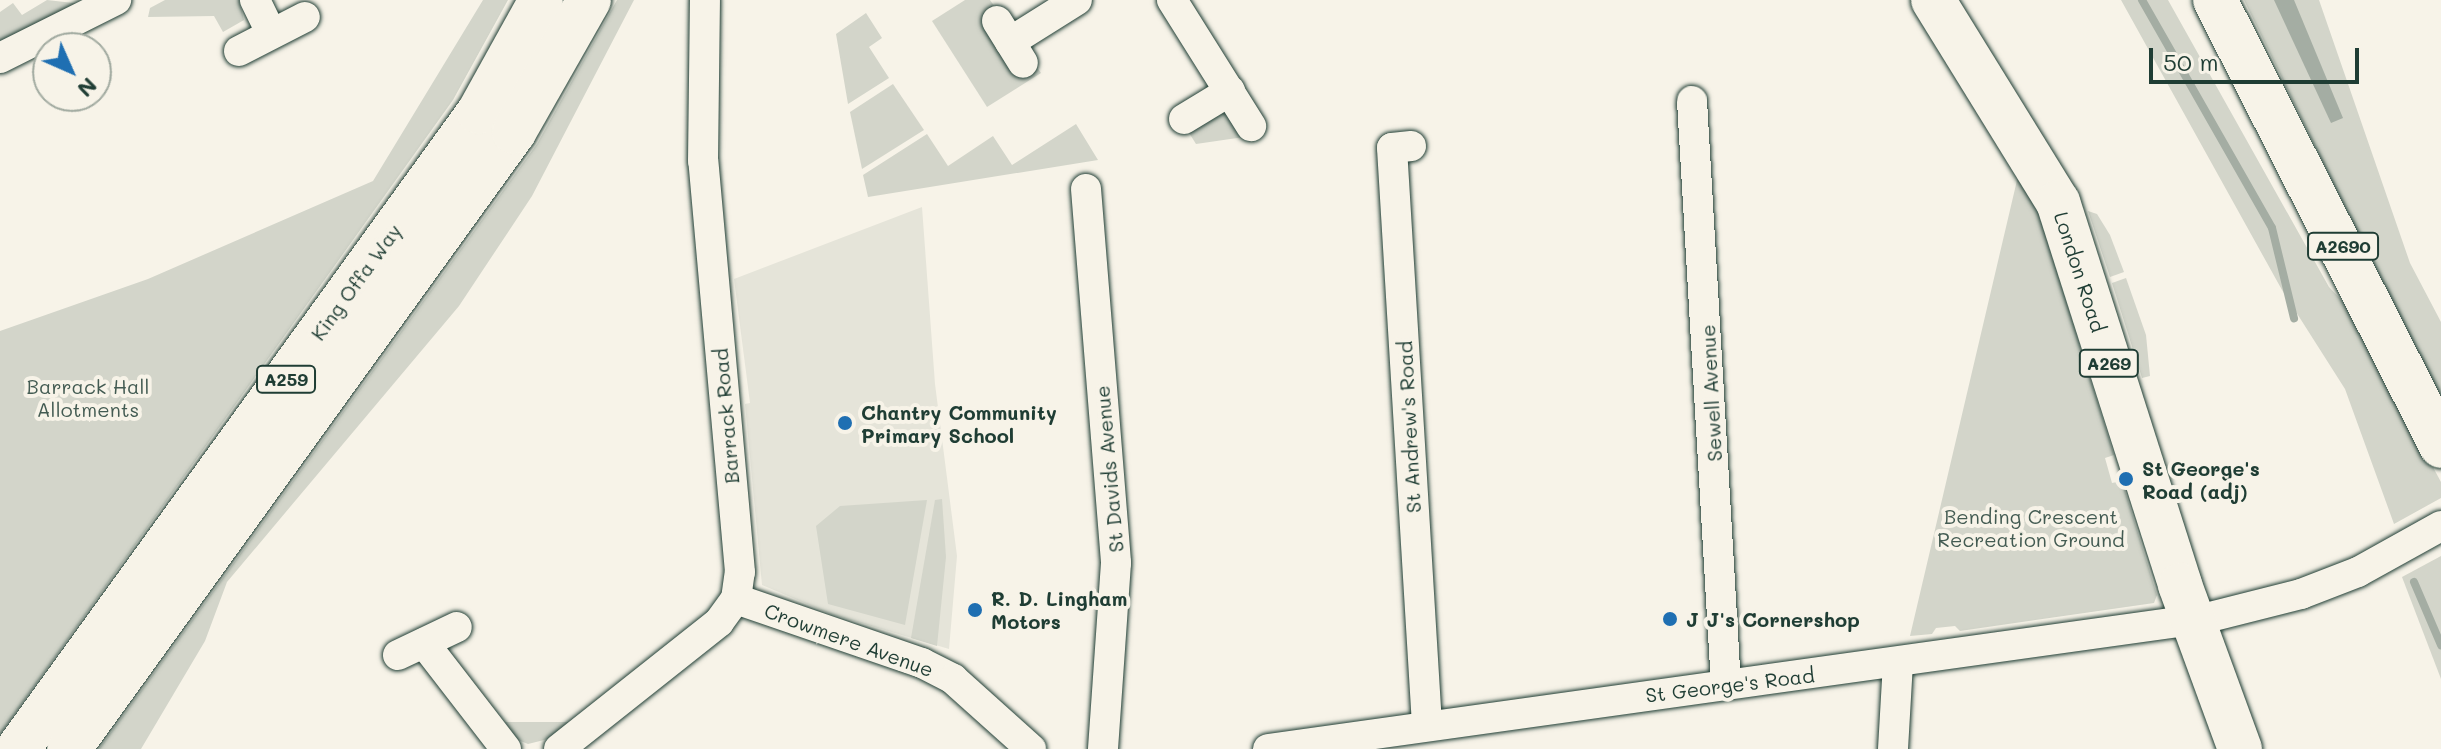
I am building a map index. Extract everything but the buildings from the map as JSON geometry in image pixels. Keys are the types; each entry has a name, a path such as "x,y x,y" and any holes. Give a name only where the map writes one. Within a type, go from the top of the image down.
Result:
{"main road":[{"name":"King Offa Way","path":"18,749 479,112 541,0"},
{"name":"King Offa Way","path":"69,749 514,132 589,0"},
{"name":"London Road","path":"1933,0 2058,202 2192,619 2240,749"},
{"name":"A2690","path":"2215,0 2441,446"}],"street":[{"path":"0,58 116,0"},
{"path":"255,0 271,33"},
{"name":"Barrack Road","path":"705,0 703,161 740,572 736,599"},
{"path":"1010,42 1077,0"},
{"path":"1172,0 1251,126"},
{"path":"239,51 305,17"},
{"path":"1184,119 1230,91"},
{"name":"Sewell Avenue","path":"1691,101 1726,685"},
{"name":"St Andrew's Road","path":"1411,146 1392,148 1427,725"},
{"name":"St Davids Avenue","path":"1086,189 1116,563 1103,749"},
{"name":"St George's Road","path":"1268,749 1898,663 2192,619 2301,594 2441,526"},
{"path":"559,749 719,622 736,599"},
{"name":"Crowmere Avenue","path":"736,599 866,648 922,663 953,679 1031,749"},
{"path":"457,627 411,649 506,749"},
{"path":"1893,749 1898,663"}],"shaded area":[{"path":"2274,0 2294,0 2343,118 2331,123"},
{"name":"Chantry Community Primary School","path":"922,207 935,384 957,556 949,649 831,614 762,585 745,404 750,403 734,279"}],"green space":[{"path":"47,0 82,4 0,43 0,12 13,3 22,15"},
{"path":"165,0 239,0 244,20 223,32 214,16 148,17 150,8"},
{"name":"Barrack Hall Allotments","path":"483,0 508,0 453,100 0,734 0,331 148,279 373,181"},
{"path":"617,0 634,0 532,196 459,306 227,582 205,641 141,749 99,749 537,144"},
{"path":"965,0 990,0 1041,73 987,107 932,21"},
{"path":"2121,0 2168,0 2329,287 2344,303 2441,482 2441,498 2394,524 2345,389 2282,290"},
{"path":"2244,0 2319,0 2410,263 2441,322 2441,404"},
{"path":"866,13 882,38 869,47 889,78 848,104 836,34"},
{"path":"893,84 924,130 862,169 850,112"},
{"path":"1220,113 1229,115 1244,137 1196,144 1186,128"},
{"path":"1076,124 1098,160 868,197 863,175 927,134 948,166 993,136 1012,165"},
{"name":"Bending Crescent Recreation Ground","path":"2018,176 2039,214 2114,455 2105,458 2112,483 2122,481 2157,595 2154,603 1960,631 1955,626 1936,628 1932,634 1910,636"},
{"path":"2088,211 2097,214 2110,235 2124,272 2110,277"},
{"path":"2126,278 2146,335 2150,376 2142,378 2112,283"},
{"path":"942,499 946,557 937,646 911,638 935,500"},
{"path":"927,500 905,625 828,604 816,526 840,506"},
{"path":"2441,556 2441,679 2402,577"},
{"path":"505,722 569,722 548,739 528,744 518,740"}],"waterway":[{"path":"2142,0 2272,228 2294,318"},
{"path":"2414,582 2441,645"}],"place":[{"name":"Chantry Community Primary School","path":"845,423"},
{"name":"St George's Road (adj)","path":"2126,479"},
{"name":"R. D. Lingham Motors","path":"975,610"},
{"name":"J J's Cornershop","path":"1670,619"}]}
